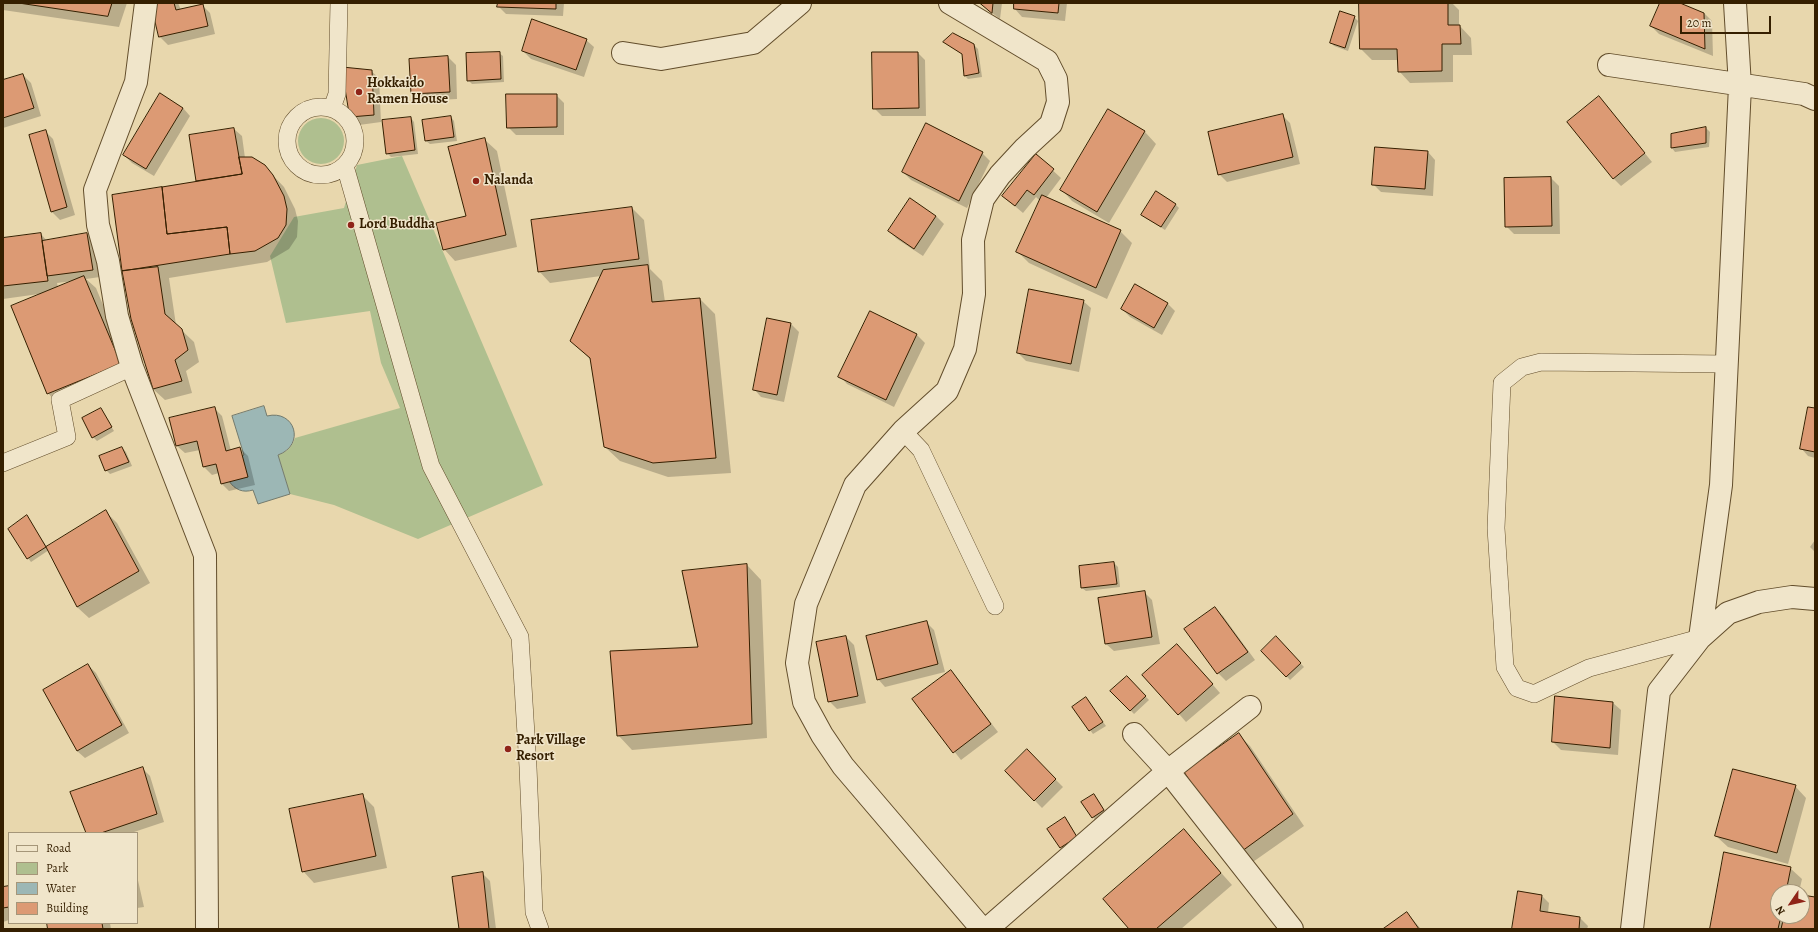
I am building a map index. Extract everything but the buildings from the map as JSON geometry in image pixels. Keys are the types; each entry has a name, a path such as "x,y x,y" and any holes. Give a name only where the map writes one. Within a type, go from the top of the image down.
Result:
{"street":[{"path":"146,3 136,82 95,190 98,225 108,261 116,316 132,367 205,555 207,929"},
{"path":"623,53 661,59 753,43 800,3"},
{"path":"950,3 1047,61 1056,79 1058,102 1051,124 1025,148 1000,175 983,199 973,240 974,294 965,349 947,391 903,431 855,485 806,604 797,663 804,702 822,735 843,766 982,929"},
{"path":"1700,638 1721,485 1740,86 1735,3"},
{"path":"1609,65 1740,86 1804,94 1815,99"},
{"path":"1632,929 1659,691 1700,638 1728,613 1759,602 1792,597 1815,599"},
{"path":"987,929 1168,772 1250,707"},
{"path":"1134,734 1168,772 1292,929"}],"lane":[{"path":"332,108 337,94 339,3"},
{"path":"321,106 332,108 343,114 350,123 355,134 355,146 352,157 345,166 336,173 324,176 313,175 303,171 294,164 286,143 292,122 300,114 310,108 321,106"},
{"path":"345,166 431,466 520,637 528,767 534,912 540,929"},
{"path":"1700,638 1589,668 1534,694 1517,688 1505,667 1496,528 1502,383 1522,367 1541,362 1727,364"},
{"path":"3,463 67,437 60,400 132,367"},
{"path":"903,431 921,450 995,606"}],"green space":[{"path":"326,118 330,119 340,128 343,132 343,150 334,160 326,164 316,164 308,160 299,150 298,136 302,128 312,119"},
{"path":"402,156 543,485 418,539 334,505 290,494 278,455 289,449 295,438 400,408 381,363 370,311 286,323 270,256 294,217 344,208 357,165"}],"water":[{"path":"264,406 267,416 277,415 290,423 294,429 294,436 292,444 287,450 278,455 290,494 258,504 253,490 240,490 234,487 229,481 239,457 244,455 232,416"}],"place":[{"name":"Hokkaido Ramen House","path":"359,92"},
{"name":"Nalanda","path":"476,181"},
{"name":"Lord Buddha","path":"351,225"},
{"name":"Park Village Resort","path":"508,749"}]}
